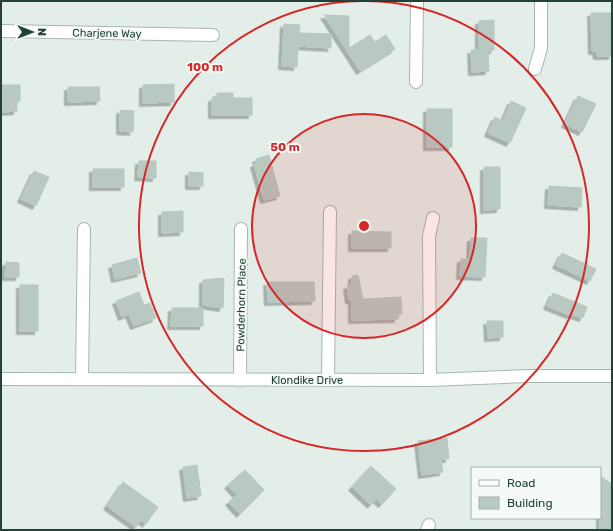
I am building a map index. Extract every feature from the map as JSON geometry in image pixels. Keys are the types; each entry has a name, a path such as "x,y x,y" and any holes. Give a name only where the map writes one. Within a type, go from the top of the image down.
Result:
{"street":[{"path":"416,82 417,1"},
{"path":"535,69 541,48 541,1"},
{"name":"Charjene Way","path":"1,31 213,35"},
{"path":"328,380 330,212"},
{"path":"430,380 429,236 433,218"},
{"path":"82,379 84,229"},
{"name":"Powderhorn Place","path":"240,380 241,229"},
{"name":"Klondike Drive","path":"1,379 430,380 529,376 612,376"}],"building":[{"path":"591,13 612,13 612,56 597,56 596,51 592,51"},
{"path":"324,15 349,16 349,48 370,35 375,42 386,35 395,49 360,71"},
{"path":"494,20 494,50 488,52 489,71 472,72 471,50 479,50 479,21"},
{"path":"284,24 300,25 299,33 331,34 331,48 298,46 297,67 282,66"},
{"path":"174,84 174,102 143,103 143,85"},
{"path":"1,85 20,85 20,101 17,101 17,111 1,112"},
{"path":"68,87 99,87 100,101 68,102"},
{"path":"217,93 233,93 233,98 252,98 252,115 212,115 212,98 217,98"},
{"path":"578,96 596,104 582,132 565,124"},
{"path":"511,101 526,108 510,143 488,133 495,117 503,121"},
{"path":"427,109 452,109 452,147 427,147"},
{"path":"120,110 134,111 133,132 120,131"},
{"path":"269,155 280,196 264,200 254,164 257,163 256,159"},
{"path":"139,161 156,161 156,178 138,177"},
{"path":"484,167 500,167 500,209 484,210"},
{"path":"93,169 124,169 124,187 93,187"},
{"path":"34,171 49,177 36,206 21,199"},
{"path":"189,172 203,173 203,186 189,186"},
{"path":"549,186 582,188 581,207 548,205"},
{"path":"183,211 183,232 162,233 162,212"},
{"path":"352,231 391,232 391,248 352,248"},
{"path":"471,238 487,238 485,277 460,276 461,259 470,259"},
{"path":"562,253 596,269 590,281 556,265"},
{"path":"137,258 141,273 115,279 112,265"},
{"path":"6,262 19,263 19,277 5,277"},
{"path":"358,275 363,299 401,297 402,314 398,314 398,319 352,320 352,301 349,300 347,286 352,285 352,276"},
{"path":"224,278 223,308 203,305 203,280"},
{"path":"267,282 314,282 315,301 268,302"},
{"path":"20,285 38,285 38,331 20,331"},
{"path":"139,292 144,305 150,303 156,318 134,326 129,314 122,317 116,301"},
{"path":"553,293 587,307 583,318 570,315 547,306"},
{"path":"172,308 203,308 203,326 171,326"},
{"path":"487,321 503,321 503,337 488,338"},
{"path":"447,438 449,459 441,459 443,472 422,475 418,441"},
{"path":"197,465 201,496 187,498 183,467"},
{"path":"371,466 396,489 382,504 376,499 371,505 352,487"},
{"path":"245,470 264,490 240,514 229,502 237,495 228,485"},
{"path":"601,477 612,484 612,530 600,530"},
{"path":"123,482 158,507 146,524 141,520 136,527 107,506"}]}
